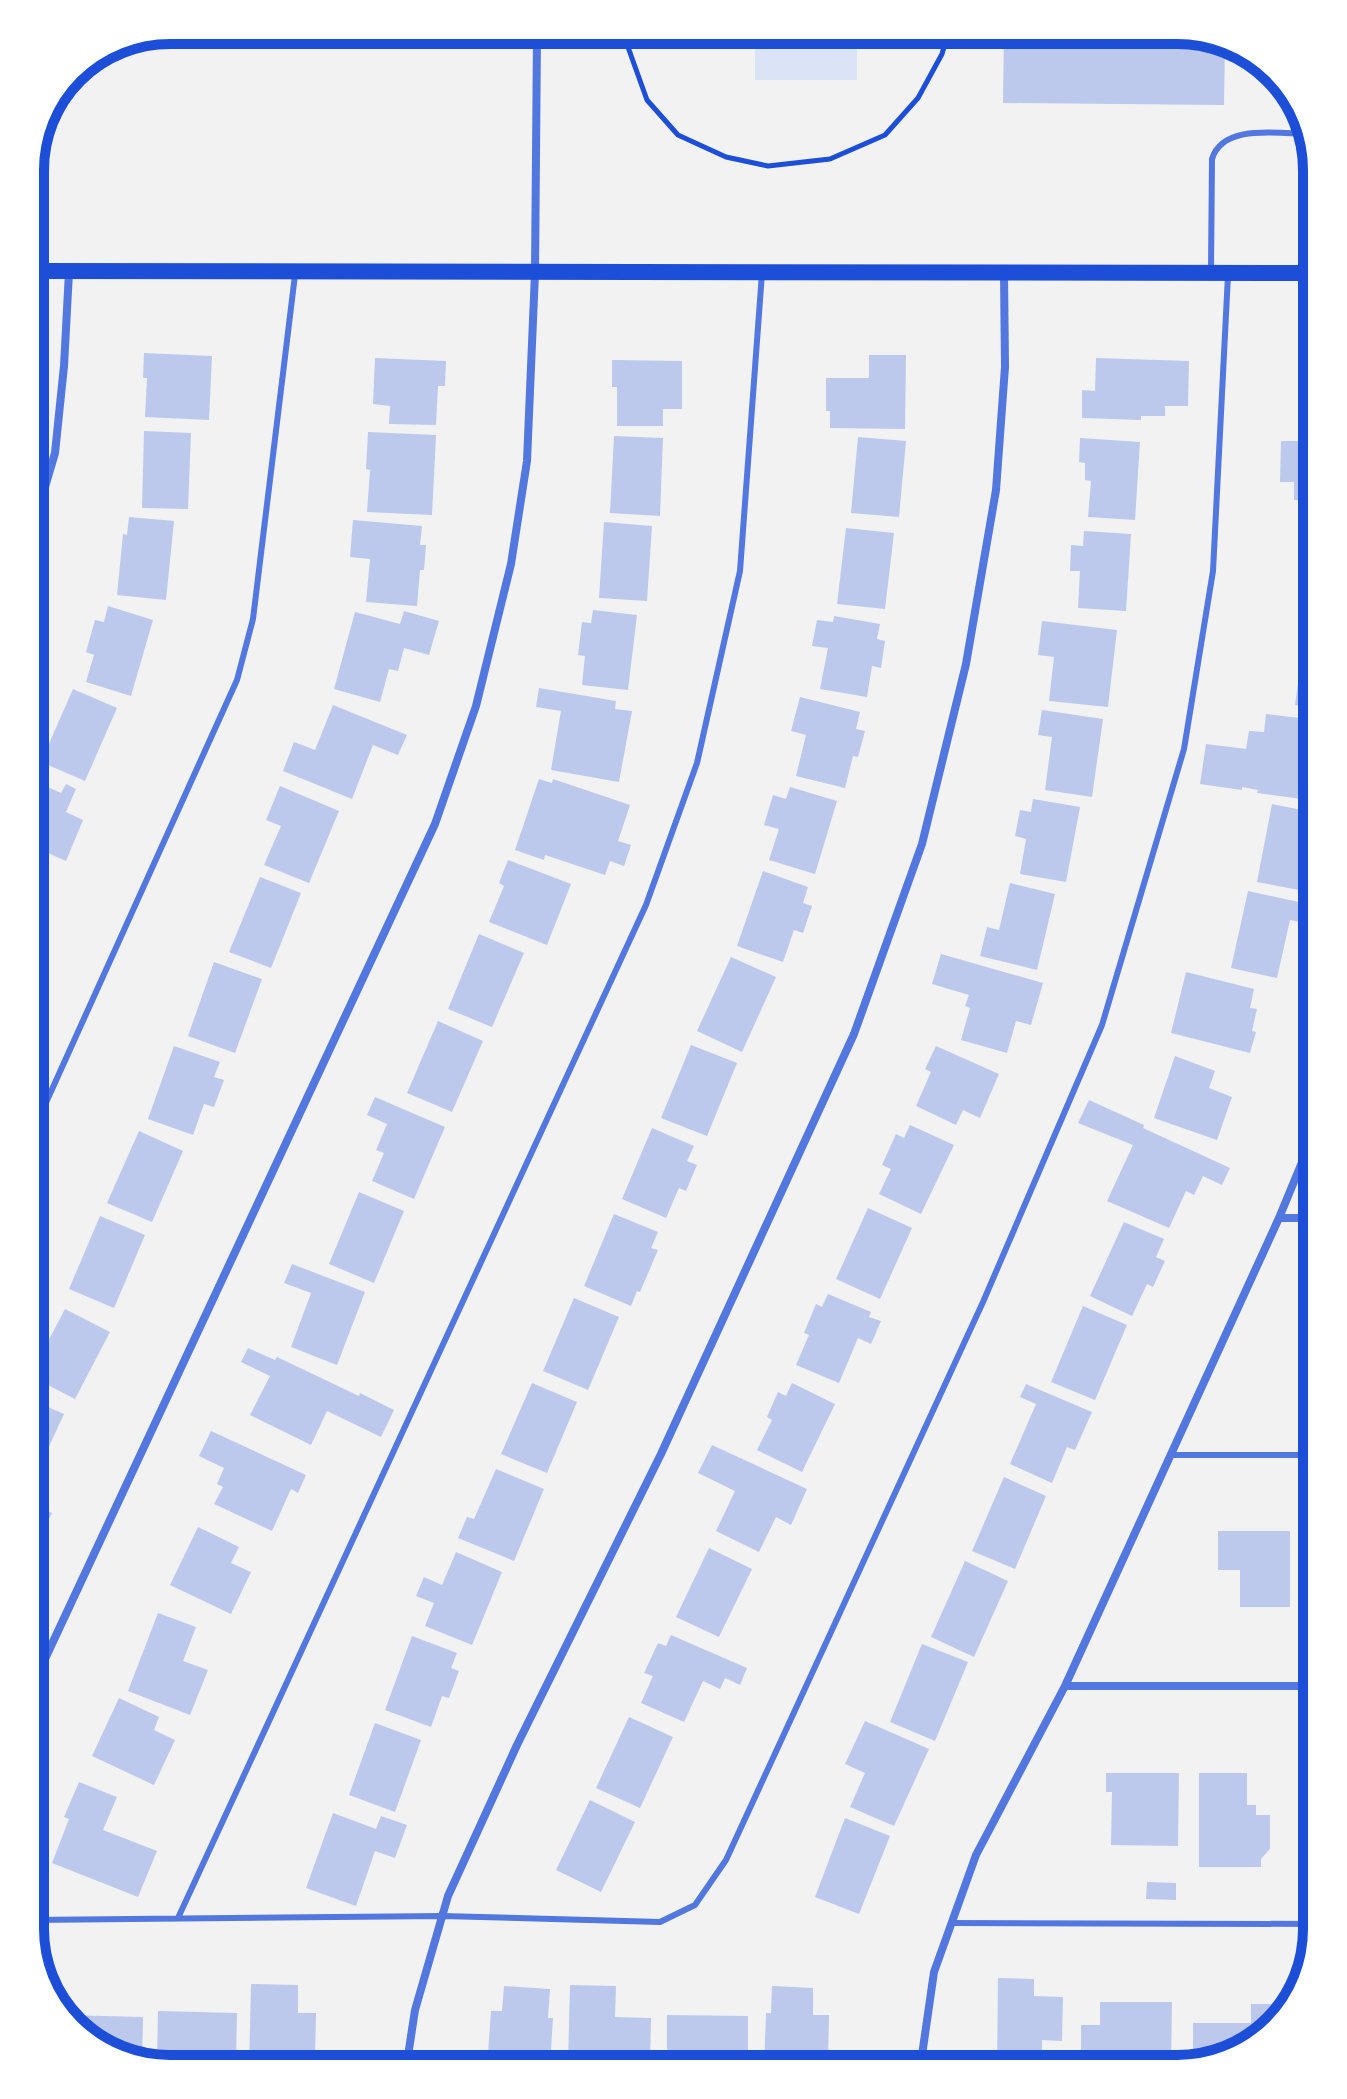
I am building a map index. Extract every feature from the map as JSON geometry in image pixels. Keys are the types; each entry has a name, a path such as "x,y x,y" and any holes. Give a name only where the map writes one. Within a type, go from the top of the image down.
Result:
{"main road":[{"path":"44,271 1303,273"}],"street":[{"path":"44,1661 435,824 476,706 511,564 527,461 535,273 537,44"},
{"path":"44,490 55,453 69,272"},
{"path":"408,2055 415,2010 448,1896 517,1745 661,1454 854,1034 922,844 966,664 996,490 1005,367 1004,273"},
{"path":"922,2055 934,1972 976,1855 1065,1686 1303,1160"},
{"path":"1279,1218 1303,1218"},
{"path":"1065,1686 1303,1686"}],"lane":[{"path":"1211,273 1212,159 1215,150 1238,134 1298,134"},
{"path":"44,1107 237,680 253,619 295,272"},
{"path":"178,1918 646,905 697,763 740,571 762,273"},
{"path":"44,1920 442,1916 660,1922 695,1905 726,1860 983,1302 1102,1025 1184,749 1213,571 1228,273"},
{"path":"1172,1455 1303,1455"},
{"path":"951,1923 1303,1924"}],"path":[{"path":"627,44 647,100 678,135 726,157 768,166 830,159 885,135 918,98 945,44"}],"shaded area":[{"path":"755,44 857,44 857,80 755,80"}],"building":[{"path":"1004,44 1185,44 1225,54 1224,105 1003,103"},
{"path":"144,353 212,356 209,420 145,417 147,378 143,378"},
{"path":"869,355 906,355 905,429 830,428 830,411 826,411 826,378 869,378"},
{"path":"375,358 446,361 445,386 438,386 436,425 389,424 390,406 373,404"},
{"path":"1096,358 1189,361 1188,406 1165,406 1165,416 1141,416 1141,420 1082,418 1082,390 1095,391"},
{"path":"612,360 682,361 682,409 663,409 663,426 617,426 617,387 612,387"},
{"path":"144,431 191,433 188,509 142,508"},
{"path":"368,432 436,435 432,515 367,512 370,470 366,469"},
{"path":"614,436 663,438 660,516 610,513"},
{"path":"858,437 906,441 899,517 851,513"},
{"path":"1080,438 1140,442 1135,520 1088,517 1091,481 1085,480 1085,463 1079,462"},
{"path":"1281,441 1303,441 1303,501 1294,500 1294,482 1280,482"},
{"path":"129,517 174,521 166,600 117,595 123,534 127,535"},
{"path":"353,520 422,526 420,545 426,545 417,606 366,602 370,559 350,557"},
{"path":"604,522 652,526 647,601 599,598"},
{"path":"846,528 894,533 885,609 837,604"},
{"path":"1084,531 1131,534 1126,611 1078,608 1080,571 1070,571 1071,545 1083,546"},
{"path":"108,606 153,620 131,696 86,682 94,655 86,652 95,620 104,622"},
{"path":"593,610 637,615 628,690 582,685 585,656 578,655 582,622 591,623"},
{"path":"404,611 439,621 429,655 404,648 398,671 389,669 380,702 334,689 355,612 400,624"},
{"path":"834,616 880,624 877,639 885,641 881,668 872,666 867,697 820,689 828,648 812,646 817,620 833,622"},
{"path":"1042,621 1117,630 1108,707 1049,701 1054,657 1038,655"},
{"path":"1303,647 1303,706 1295,705"},
{"path":"539,688 616,701 615,709 632,711 619,782 551,770 561,711 536,707"},
{"path":"73,689 117,708 85,781 44,763 44,755"},
{"path":"800,697 860,712 856,729 865,731 858,757 853,756 845,788 796,776 806,735 791,731"},
{"path":"333,705 407,735 398,755 373,745 352,799 283,771 294,742 315,750"},
{"path":"1042,710 1103,719 1092,797 1045,790 1052,737 1038,735"},
{"path":"1266,714 1303,718 1303,799 1257,793 1258,790 1242,787 1242,790 1200,784 1206,744 1246,749 1249,731 1264,732"},
{"path":"539,779 552,783 553,779 630,805 618,841 631,845 624,866 610,861 605,875 545,855 544,860 515,850"},
{"path":"66,784 76,789 66,812 83,820 66,861 44,851 44,785 61,793"},
{"path":"280,786 339,811 309,883 264,865 281,826 266,820"},
{"path":"790,787 837,801 815,874 769,860 779,829 764,825 773,795 786,799"},
{"path":"1033,799 1080,807 1066,882 1020,874 1026,839 1015,836 1020,810 1031,812"},
{"path":"1272,804 1303,810 1303,891 1257,882"},
{"path":"508,860 571,884 547,945 489,922 504,886 499,883"},
{"path":"763,871 808,887 803,903 812,906 803,933 794,930 783,962 737,946"},
{"path":"260,877 301,893 271,968 229,952"},
{"path":"1010,883 1055,894 1037,970 980,956 987,927 999,930"},
{"path":"1248,891 1303,903 1303,923 1290,920 1277,978 1231,968"},
{"path":"479,934 524,953 492,1027 448,1009"},
{"path":"941,954 1043,983 1031,1025 1016,1021 1007,1053 961,1040 970,1008 965,1006 969,995 932,984"},
{"path":"731,957 776,977 742,1052 697,1031"},
{"path":"214,962 262,979 235,1053 188,1036"},
{"path":"1186,972 1254,989 1250,1008 1257,1009 1252,1031 1256,1032 1250,1053 1171,1033"},
{"path":"438,1021 483,1041 452,1112 407,1093"},
{"path":"691,1045 737,1063 707,1136 661,1118"},
{"path":"174,1046 220,1062 214,1077 224,1080 214,1107 204,1104 193,1135 148,1119"},
{"path":"936,1046 999,1074 980,1118 963,1110 956,1125 916,1106 931,1072 925,1069"},
{"path":"1175,1056 1215,1071 1209,1088 1232,1097 1217,1140 1154,1118"},
{"path":"375,1097 445,1127 414,1199 372,1181 384,1153 376,1150 387,1124 367,1115"},
{"path":"1089,1100 1230,1168 1222,1185 1203,1176 1194,1195 1186,1191 1169,1228 1107,1201 1133,1145 1078,1123"},
{"path":"910,1125 954,1145 921,1214 879,1194 891,1169 882,1165 896,1134 904,1138"},
{"path":"652,1128 694,1146 687,1161 697,1165 686,1191 679,1188 666,1218 622,1199"},
{"path":"139,1131 183,1151 152,1222 107,1203"},
{"path":"359,1192 404,1211 374,1283 329,1264"},
{"path":"868,1208 912,1228 880,1299 836,1279"},
{"path":"614,1214 658,1232 651,1248 658,1250 631,1306 584,1286"},
{"path":"100,1216 145,1235 114,1308 69,1289"},
{"path":"1124,1222 1164,1239 1156,1257 1165,1261 1153,1287 1147,1284 1132,1316 1090,1296"},
{"path":"292,1264 365,1292 337,1365 291,1347 311,1293 284,1283"},
{"path":"828,1294 871,1312 869,1317 881,1321 871,1344 858,1338 839,1383 796,1365 809,1335 804,1333 816,1304 822,1307"},
{"path":"574,1298 619,1317 588,1390 543,1371"},
{"path":"1083,1306 1127,1325 1095,1400 1051,1382"},
{"path":"65,1309 110,1332 75,1399 44,1383 44,1349"},
{"path":"248,1348 275,1360 277,1357 394,1410 381,1437 327,1411 311,1445 250,1415 270,1376 241,1362"},
{"path":"532,1383 577,1402 547,1473 501,1454"},
{"path":"792,1383 835,1404 802,1472 757,1450 772,1420 767,1417 778,1392 786,1396"},
{"path":"1026,1384 1092,1412 1075,1450 1067,1447 1052,1483 1010,1464 1036,1404 1020,1397"},
{"path":"44,1405 64,1414 44,1457"},
{"path":"211,1431 306,1475 298,1493 291,1489 272,1531 214,1504 223,1487 217,1484 224,1468 199,1456"},
{"path":"712,1445 807,1489 791,1525 776,1517 759,1552 716,1531 735,1491 698,1473"},
{"path":"496,1469 544,1489 514,1561 458,1538 467,1517 474,1519"},
{"path":"1004,1477 1046,1496 1015,1569 972,1551"},
{"path":"44,1509 52,1513 44,1529"},
{"path":"198,1527 239,1547 231,1563 251,1572 231,1614 170,1585"},
{"path":"1218,1531 1290,1531 1290,1607 1240,1607 1240,1570 1218,1570"},
{"path":"709,1548 752,1569 719,1637 676,1617"},
{"path":"456,1552 502,1572 472,1645 425,1626 434,1603 416,1596 424,1577 442,1585"},
{"path":"965,1561 1008,1581 974,1657 931,1637"},
{"path":"158,1613 196,1627 183,1661 208,1670 190,1715 128,1691"},
{"path":"671,1635 747,1668 740,1685 725,1678 720,1689 703,1681 684,1722 641,1703 653,1676 644,1673 658,1643 666,1646"},
{"path":"412,1636 457,1653 451,1668 459,1671 449,1698 442,1696 431,1727 385,1710"},
{"path":"922,1644 968,1662 935,1741 890,1722"},
{"path":"119,1698 159,1717 154,1730 175,1740 154,1785 92,1756"},
{"path":"629,1717 673,1737 640,1808 596,1788"},
{"path":"865,1721 929,1749 894,1826 850,1807 865,1773 845,1764"},
{"path":"375,1723 421,1740 395,1812 349,1795"},
{"path":"1106,1773 1179,1773 1178,1846 1111,1845 1112,1792 1106,1792"},
{"path":"1199,1773 1247,1773 1247,1805 1256,1805 1256,1815 1270,1815 1270,1849 1261,1859 1261,1867 1199,1867"},
{"path":"1300,1775 1303,1775 1303,1818 1300,1818"},
{"path":"79,1782 117,1797 103,1830 157,1851 138,1897 52,1863 69,1819 64,1817"},
{"path":"590,1800 635,1822 601,1892 556,1870"},
{"path":"333,1813 376,1829 381,1816 407,1825 395,1858 375,1851 356,1906 306,1888"},
{"path":"845,1818 890,1836 859,1914 815,1897"},
{"path":"1147,1882 1176,1883 1176,1900 1146,1899"},
{"path":"998,1978 1034,1979 1034,1996 1063,1997 1062,2041 1042,2040 1042,2055 997,2055"},
{"path":"251,1984 298,1985 298,2013 316,2013 315,2055 249,2055"},
{"path":"570,1985 616,1986 615,2017 651,2018 650,2055 568,2055"},
{"path":"504,1986 550,1989 548,2018 553,2018 551,2055 488,2055 491,2011 502,2011"},
{"path":"772,1986 813,1988 813,2015 829,2015 828,2055 764,2055 766,2013 771,2013"},
{"path":"1100,2002 1172,2002 1171,2055 1081,2055 1081,2025 1100,2025"},
{"path":"1251,2004 1278,2004 1247,2034 1218,2048 1193,2054 1193,2023 1251,2023"},
{"path":"158,2011 237,2013 236,2055 157,2054"},
{"path":"78,2015 143,2017 142,2052 100,2034"},
{"path":"667,2015 748,2016 748,2055 667,2055"}]}
